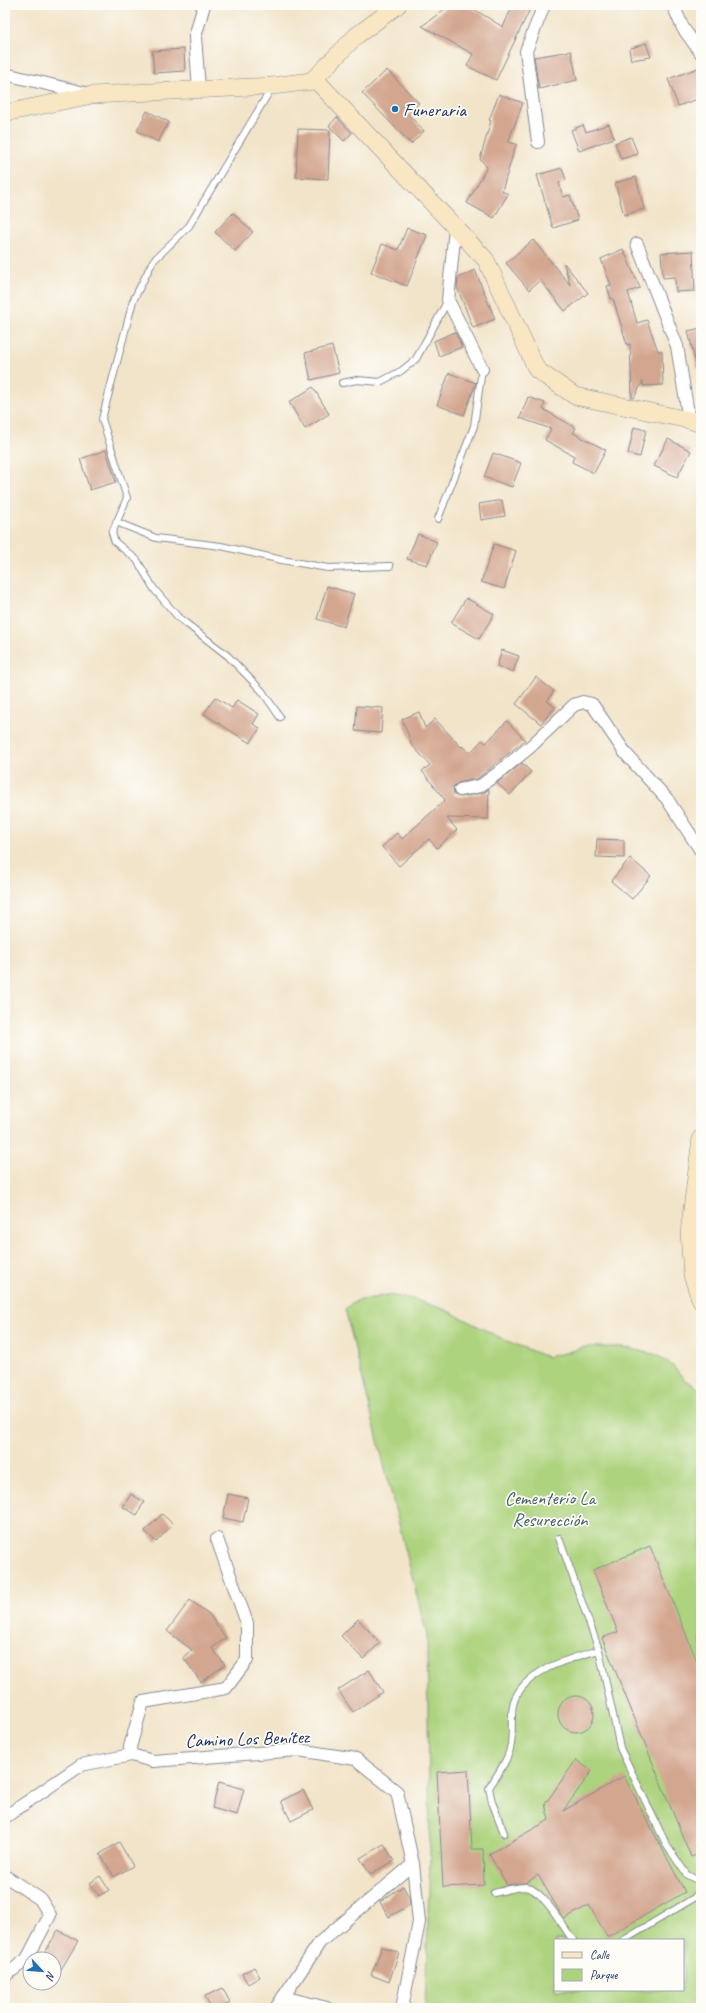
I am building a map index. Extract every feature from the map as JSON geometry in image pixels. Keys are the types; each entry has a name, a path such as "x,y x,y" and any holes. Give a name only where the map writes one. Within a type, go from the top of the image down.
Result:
{"street":[{"path":"199,89 195,37 204,5"},
{"path":"5,113 92,95 272,86 312,81 356,36 398,5"},
{"path":"538,142 526,51 544,5"},
{"path":"673,5 683,28 701,53"},
{"path":"5,74 92,95"},
{"path":"314,78 486,260 537,370 575,396 695,422 677,346 637,244"},
{"path":"455,228 448,300 482,369"},
{"path":"460,790 480,786 530,747 574,705 583,702 592,704 626,754 667,799 701,851"},
{"path":"701,1138 692,1275 701,1301"},
{"path":"131,1755 130,1747 143,1702 226,1688 247,1660 247,1623 217,1539"},
{"name":"Camino Los Benítez","path":"5,1818 82,1765 131,1755 153,1760 298,1750 356,1759 397,1792 414,1864 419,1922 402,2008"},
{"path":"276,2008 320,1942 414,1864"},
{"path":"5,1876 40,1899 50,1915 27,1959 5,1976"},
{"path":"283,1997 327,2008"}],"lane":[{"path":"272,86 189,226 153,261 133,301 102,419 127,498 112,533 115,542 137,560 154,590 178,617 228,656 262,691 280,716"},
{"path":"342,383 357,380 380,382 401,371 416,359 448,300"},
{"path":"438,519 474,426 482,369"},
{"path":"116,522 156,538 221,546 282,560 328,568 390,566"},
{"path":"559,1538 599,1650 620,1748 667,1846 687,1875 701,1882"},
{"path":"504,1833 492,1802 489,1788 501,1770 511,1746 514,1702 523,1687 539,1673 567,1660 599,1650"},
{"path":"494,1892 526,1887 535,1890 572,1939"},
{"path":"626,1939 694,1898 701,1890"}],"green space":[{"name":"Cementerio La Resurección","path":"388,1295 413,1299 446,1310 507,1341 547,1357 584,1347 623,1347 657,1355 673,1366 685,1380 701,1390 701,2008 425,2008 430,1858 427,1636 345,1309 356,1301"}],"building":[{"path":"450,5 467,5 503,27 513,5 522,5 530,9 496,80 467,66 473,54 422,26"},
{"path":"646,43 651,57 631,60 629,49"},
{"path":"184,49 185,71 154,73 152,51"},
{"path":"571,51 577,80 539,89 534,57"},
{"path":"701,67 701,98 678,106 668,79"},
{"name":"Funeraria","path":"387,70 419,103 408,114 424,131 411,144 362,93"},
{"path":"499,94 523,103 508,142 516,144 502,191 508,194 494,218 467,203 487,167 480,159 491,121 489,120"},
{"path":"147,111 169,122 158,142 137,131"},
{"path":"337,117 352,133 344,141 329,126"},
{"path":"609,124 614,138 579,151 571,130 583,125 586,132"},
{"path":"298,129 330,130 328,179 296,177"},
{"path":"631,137 638,154 621,159 615,143"},
{"path":"562,168 566,180 559,183 563,197 570,195 578,220 553,228 537,175"},
{"path":"636,177 644,209 624,215 615,183"},
{"path":"233,213 253,232 235,251 215,232"},
{"path":"407,228 427,235 407,286 371,272 382,244 398,250"},
{"path":"533,240 570,285 564,263 588,293 565,311 540,280 529,290 506,263"},
{"path":"623,249 640,288 628,292 637,323 647,320 658,351 662,351 663,385 643,386 643,381 634,398 632,398 630,344 627,345 613,298 611,299 607,286 611,285 601,259"},
{"path":"693,251 695,291 676,292 675,277 663,278 661,253"},
{"path":"475,270 495,319 473,328 457,287 458,278"},
{"path":"701,328 701,367 697,368 688,331"},
{"path":"455,332 462,347 439,356 434,341"},
{"path":"332,346 339,373 311,380 305,353"},
{"path":"449,373 476,383 464,415 437,405"},
{"path":"313,387 329,414 305,429 289,402"},
{"path":"528,397 545,403 543,409 576,428 573,433 606,450 594,473 572,462 574,456 545,440 551,429 520,418"},
{"path":"634,427 646,430 640,457 628,454"},
{"path":"668,439 691,451 677,477 654,466"},
{"path":"106,450 116,482 90,490 80,459"},
{"path":"493,453 521,463 512,487 484,477"},
{"path":"502,500 505,516 481,520 479,504"},
{"path":"418,534 437,542 427,565 407,559"},
{"path":"494,544 516,551 504,589 481,582"},
{"path":"327,586 354,594 344,627 317,619"},
{"path":"466,598 494,614 479,639 451,623"},
{"path":"502,650 519,656 513,672 497,666"},
{"path":"536,677 554,691 547,701 555,707 541,724 516,704"},
{"path":"215,697 232,708 237,700 259,714 253,724 260,728 250,743 204,714"},
{"path":"357,706 383,708 381,733 355,731"},
{"path":"419,712 425,728 435,719 461,747 462,746 470,753 482,740 486,743 507,721 525,740 477,779 458,783 453,787 454,795 461,797 482,793 489,789 488,819 447,818 457,830 437,848 429,839 399,866 382,847 397,833 402,839 445,800 422,771 430,765 410,743 411,742 402,719"},
{"path":"522,763 531,772 510,795 497,783"},
{"path":"597,839 624,840 624,858 596,857"},
{"path":"630,858 651,876 632,899 611,881"},
{"path":"131,1494 144,1502 137,1515 123,1507"},
{"path":"228,1494 248,1498 243,1522 223,1518"},
{"path":"162,1514 173,1524 156,1542 145,1531"},
{"path":"650,1546 701,1671 701,1853 691,1857 602,1638 618,1632 593,1570"},
{"path":"190,1600 209,1614 226,1638 212,1648 225,1665 201,1682 183,1657 192,1650 167,1631"},
{"path":"358,1619 380,1643 363,1659 341,1636"},
{"path":"369,1670 383,1692 353,1712 338,1690"},
{"path":"576,1696 586,1699 591,1704 594,1714 591,1724 586,1729 576,1732 566,1729 561,1724 558,1714 561,1704 566,1699"},
{"path":"576,1760 592,1771 563,1811 624,1776 685,1892 607,1937 589,1905 564,1919 538,1875 526,1883 507,1885 489,1854 549,1820 545,1804"},
{"path":"468,1770 472,1849 483,1849 484,1885 443,1887 437,1772"},
{"path":"219,1782 244,1789 237,1815 212,1808"},
{"path":"303,1790 313,1810 291,1821 281,1801"},
{"path":"119,1842 133,1866 114,1877 100,1854"},
{"path":"384,1844 394,1861 370,1874 360,1858"},
{"path":"100,1876 109,1890 99,1896 90,1883"},
{"path":"403,1886 409,1897 410,1905 389,1917 380,1902"},
{"path":"58,1930 78,1941 62,1968 62,1951 46,1951"},
{"path":"382,1947 399,1953 389,1982 371,1975"},
{"path":"254,1967 260,1977 248,1984 242,1974"},
{"path":"223,1988 230,2003 220,2008 211,2008 205,1996"}],"place":[{"name":"Funeraria","path":"395,109"}]}
